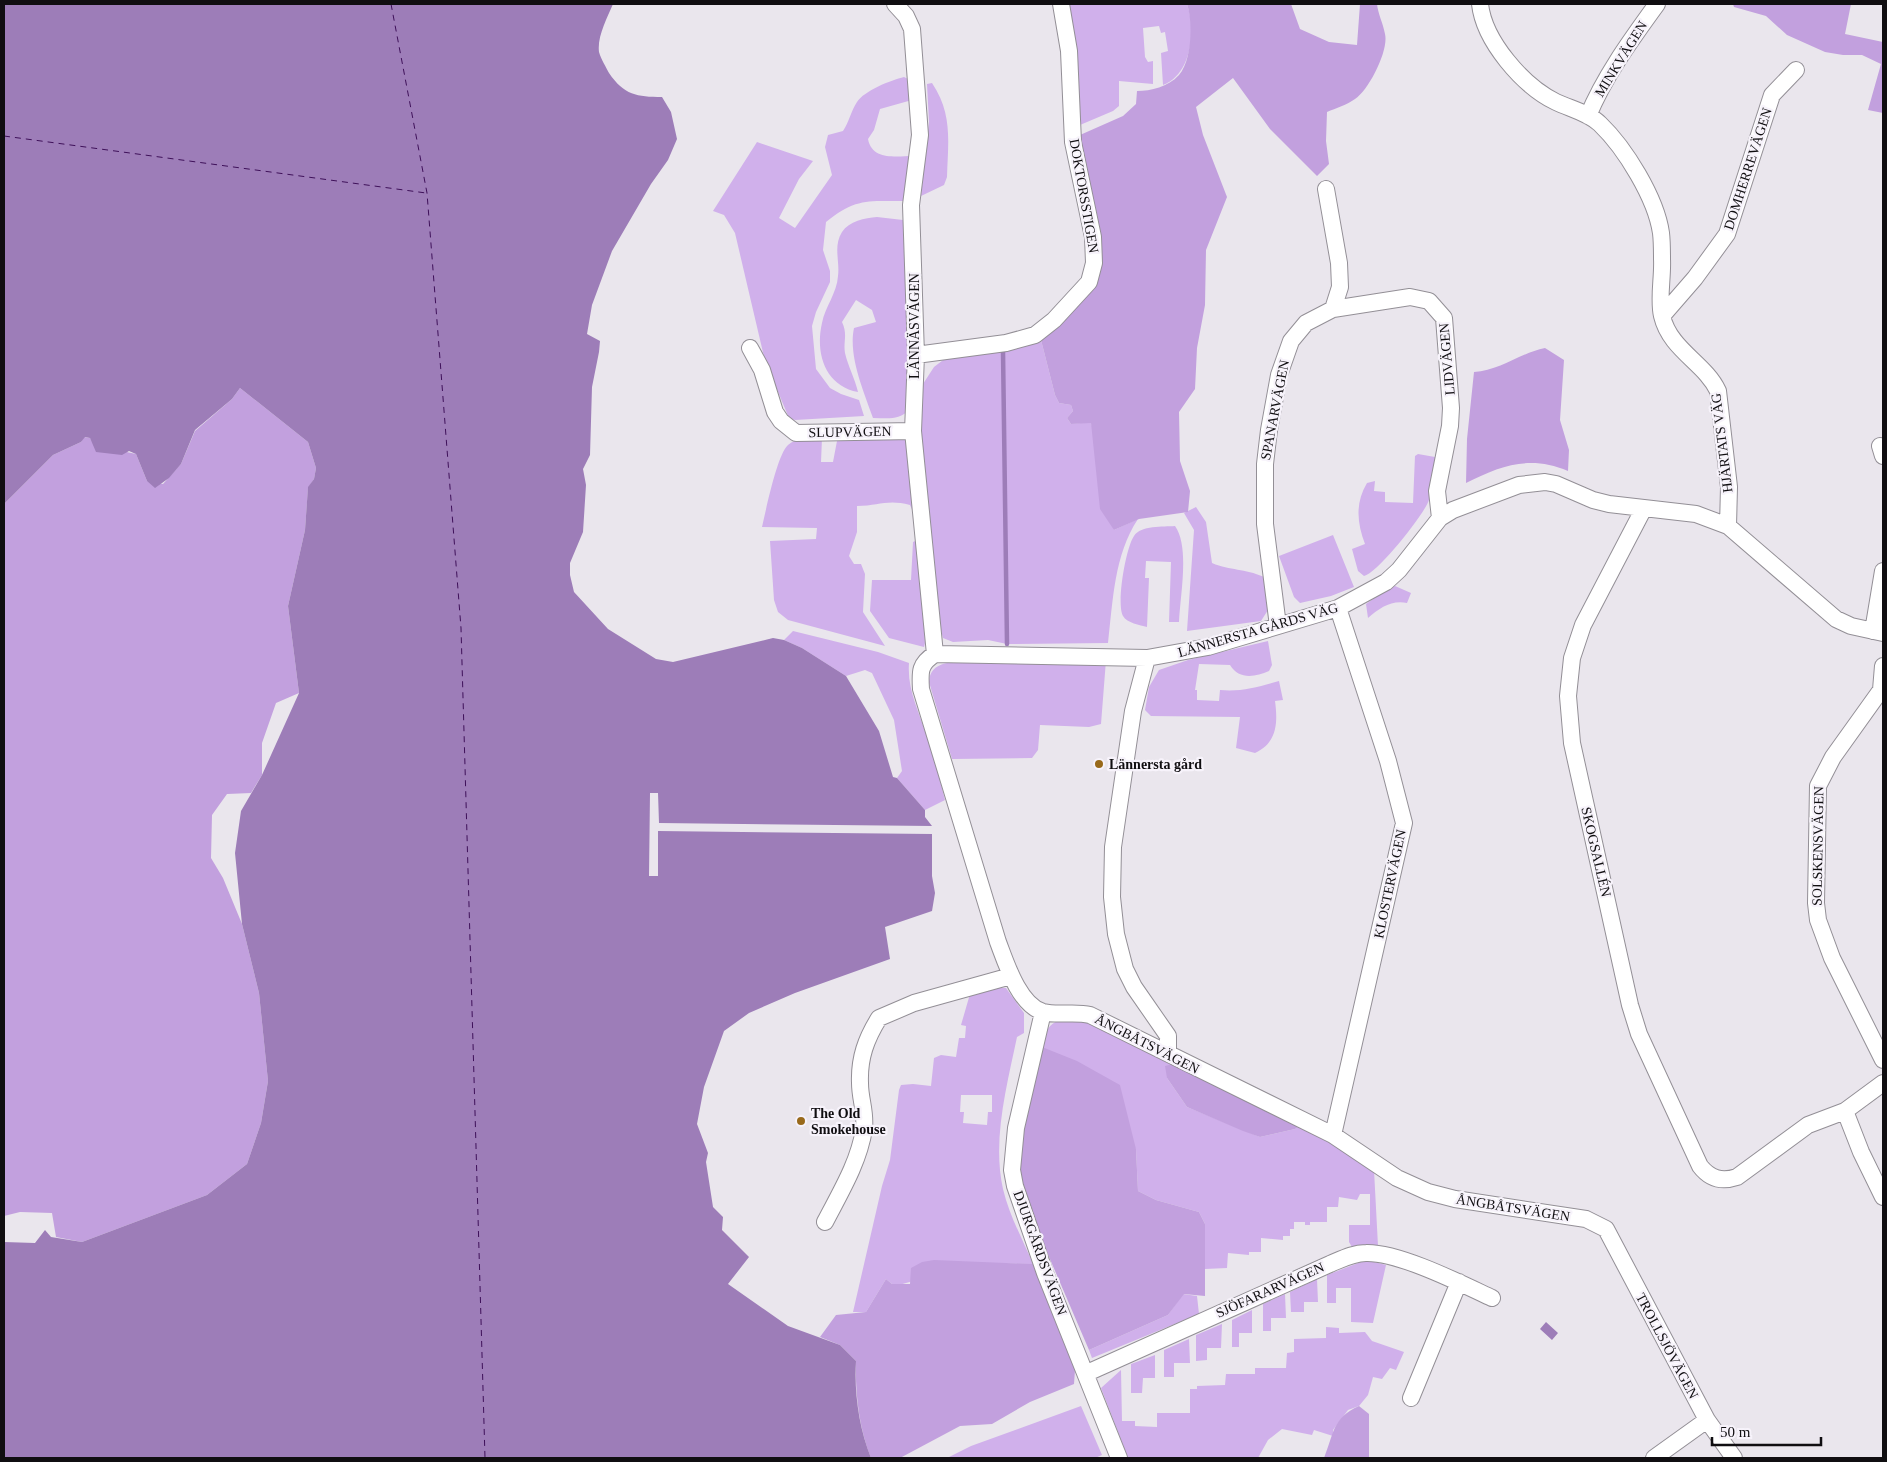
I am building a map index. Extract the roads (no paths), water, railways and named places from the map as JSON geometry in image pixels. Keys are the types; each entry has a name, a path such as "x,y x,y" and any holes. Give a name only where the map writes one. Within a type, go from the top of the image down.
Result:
{"street":[{"name":"LÄNNÄSVÄGEN","path":"895,4 906,16 912,29 920,118 920,135 911,204 916,355 914,431 935,654"},
{"name":"DOKTORSSTIGEN","path":"916,355 1006,343 1035,335 1054,320 1089,282 1094,263 1093,237 1073,142 1069,51 1061,4"},
{"name":"HJÄRTATS VÄG","path":"1480,4 1482,18 1494,44 1529,84 1556,102 1588,116 1600,124 1621,150 1646,190 1661,232 1662,316 1682,352 1712,380 1718,391 1729,487 1728,526"},
{"name":"MINKVÄGEN","path":"1588,116 1598,92 1615,64 1657,4"},
{"name":"DOMHERREVÄGEN","path":"1662,316 1695,278 1727,234 1772,95 1796,70"},
{"path":"1326,189 1339,262 1340,287 1333,309"},
{"name":"LIDVÄGEN","path":"1333,309 1400,298 1419,298 1429,301 1444,318 1451,408 1450,426 1437,491 1440,518"},
{"name":"SPANARVÄGEN","path":"1278,626 1265,524 1265,464 1269,430 1279,375 1291,341 1306,324 1333,309"},
{"name":"SLUPVÄGEN","path":"750,348 762,370 775,412 785,425 796,433 914,431"},
{"name":"LÄNNERSTA GÅRDS VÄG","path":"935,654 1147,658 1208,647 1338,608 1386,582 1394,575 1440,518 1466,505 1530,483 1556,484 1593,500 1696,514 1728,526 1836,619 1851,626 1878,632"},
{"name":"SKOGSALLÉN","path":"1644,508 1589,613 1577,641 1572,658 1568,696 1571,736 1630,1005 1639,1034 1700,1166 1710,1176 1727,1180 1737,1177 1808,1125 1845,1111"},
{"path":"1878,632 1883,571"},
{"name":"KLOSTERVÄGEN","path":"1333,1135 1404,822 1388,761 1338,608"},
{"path":"935,654 924,661 921,670 921,689 998,942 1011,976 1027,1000 1043,1012"},
{"path":"1147,658 1133,711 1113,847 1112,897 1116,934 1124,969 1134,987 1168,1036 1168,1053"},
{"name":"SOLSKENSVÄGEN","path":"1883,666 1880,690 1832,757 1818,786 1816,903 1818,920 1832,958 1883,1060"},
{"path":"825,1222 843,1187 862,1140 865,1109 860,1085 862,1052 879,1018 914,1004 1011,976"},
{"name":"ÅNGBÅTSVÄGEN","path":"1043,1012 1075,1012 1090,1015 1168,1053 1223,1083 1333,1135 1398,1178 1428,1192 1455,1199 1586,1219 1606,1229"},
{"name":"DJURGÅRDSVÄGEN","path":"1043,1012 1016,1128 1012,1170 1019,1202 1045,1273 1119,1458"},
{"path":"1883,1083 1845,1111 1883,1197"},
{"name":"TROLLSJÖVÄGEN","path":"1606,1229 1706,1420 1734,1458"},
{"name":"SJÖFARARVÄGEN","path":"1087,1374 1321,1268 1358,1254 1380,1254 1421,1267 1492,1298"},
{"path":"1411,1398 1459,1282"},
{"path":"1654,1458 1706,1420"}],"waterway":[{"path":"1003,351 1007,644"}],"place":[{"name":"Lännersta gård","path":"1099,764"},
{"name":"The Old Smokehouse","path":"801,1121"}]}
